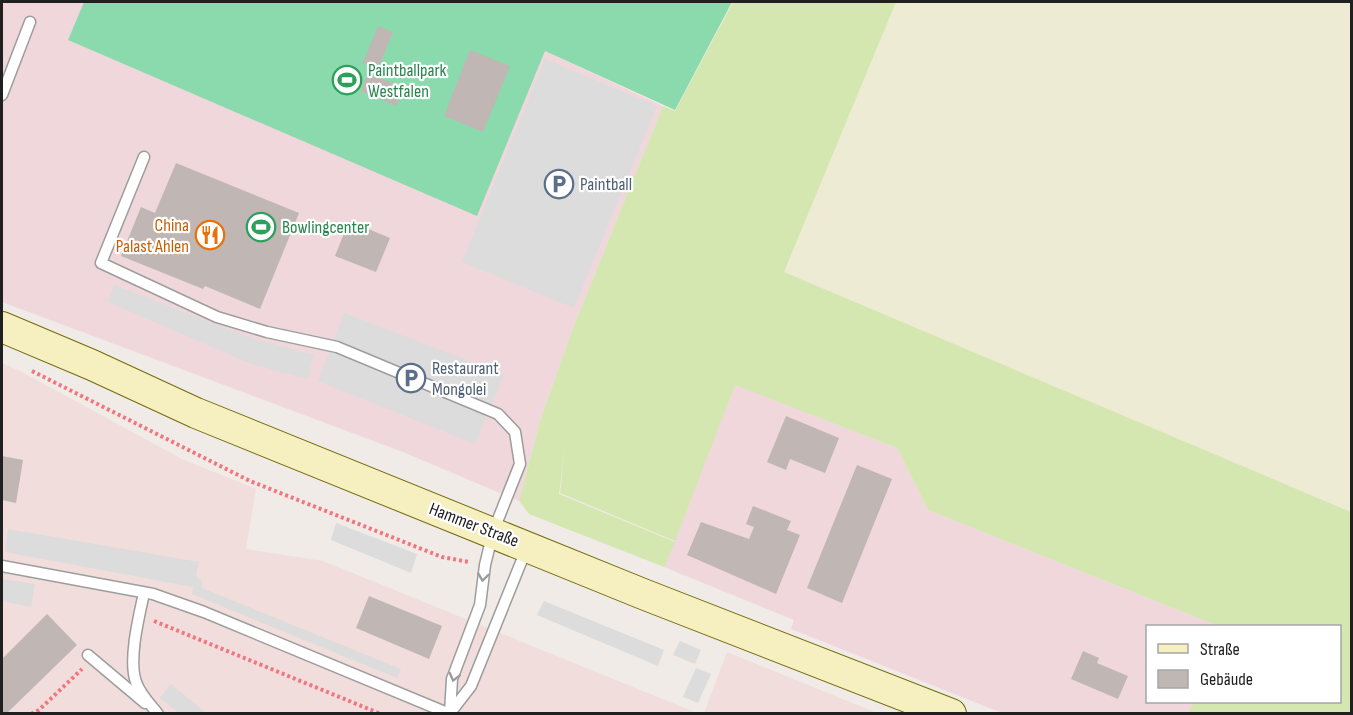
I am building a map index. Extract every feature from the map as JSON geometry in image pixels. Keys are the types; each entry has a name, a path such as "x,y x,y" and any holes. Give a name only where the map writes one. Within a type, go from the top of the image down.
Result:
{"main road":[{"name":"Hammer Straße","path":"2,327 196,413 643,594 951,714"}],"lane":[{"path":"2,94 30,22"},
{"path":"144,157 101,263 217,317 267,332 337,347 498,414 514,432 520,464 493,532 485,565 480,605 452,679 450,714"},
{"path":"450,714 471,686 528,546"},
{"path":"2,566 144,592 204,612 450,714"},
{"path":"144,592 135,652 136,682 146,700 158,714"},
{"path":"91,657 158,714"}],"path":[{"path":"32,371 250,481 442,557 485,565"},
{"path":"139,615 381,714"},
{"path":"31,714 39,710 91,657"}],"shaded area":[{"path":"2,2 84,2 68,40 477,215 545,51 663,106 571,333 540,421 519,501 403,452 2,302"},
{"path":"896,2 1351,2 1351,512 783,272"},
{"name":"Paintball","path":"545,59 657,106 574,308 462,262"},
{"path":"114,285 251,338 314,355 307,379 249,363 108,302"},
{"name":"Restaurant Mongolei","path":"344,313 504,374 475,444 318,381"},
{"path":"2,363 182,459 256,489 246,549 323,561 697,713 2,713"},
{"path":"734,384 897,448 928,510 1216,625 1146,625 1146,703 1193,703 1188,713 1002,713 791,629 794,620 664,567"},
{"path":"336,523 417,554 411,573 331,540"},
{"path":"8,529 199,562 196,575 202,582 202,588 401,669 397,678 192,594 193,587 5,552"},
{"path":"2,579 35,584 31,607 2,601"},
{"path":"544,601 664,650 658,666 537,615"},
{"path":"680,641 701,650 695,664 673,655"},
{"path":"727,652 877,713 704,713"},
{"path":"696,668 711,674 698,703 683,697"},
{"path":"171,684 206,713 179,713 160,698"}],"green space":[{"name":"Paintballpark Westfalen","path":"84,2 732,2 675,110 545,51 477,216 68,40"},
{"path":"733,2 896,2 784,272 1351,512 1351,713 1188,713 1193,703 1341,703 1341,625 1216,625 928,510 897,448 735,385 675,541 560,493 565,449 559,494 675,542 664,567 529,514 519,501 540,421 571,333 663,106 675,111"}],"building":[{"path":"378,26 393,32 378,69 363,63"},
{"path":"470,50 510,66 483,132 444,116"},
{"path":"368,73 404,88 396,106 361,91"},
{"name":"China Palast Ahlen","path":"176,163 299,213 260,309 205,286 203,289 121,256 141,207 155,213"},
{"path":"349,221 390,238 376,272 335,256"},
{"path":"786,416 839,438 825,473 790,459 786,470 767,462"},
{"path":"2,456 23,460 16,503 2,500"},
{"path":"857,465 892,479 842,603 807,588"},
{"path":"753,506 791,521 787,530 800,535 776,594 687,555 701,522 749,539 754,527 746,524"},
{"path":"369,596 442,626 429,659 356,628"},
{"path":"47,614 77,645 6,714 2,714 2,659"},
{"path":"1083,651 1099,658 1097,663 1128,676 1118,699 1071,679"}],"place":[{"name":"Paintballpark Westfalen","path":"347,80"},
{"name":"Paintball","path":"559,184"},
{"name":"Bowlingcenter","path":"261,227"},
{"name":"China Palast Ahlen","path":"210,235"},
{"name":"Restaurant Mongolei","path":"411,378"}]}
